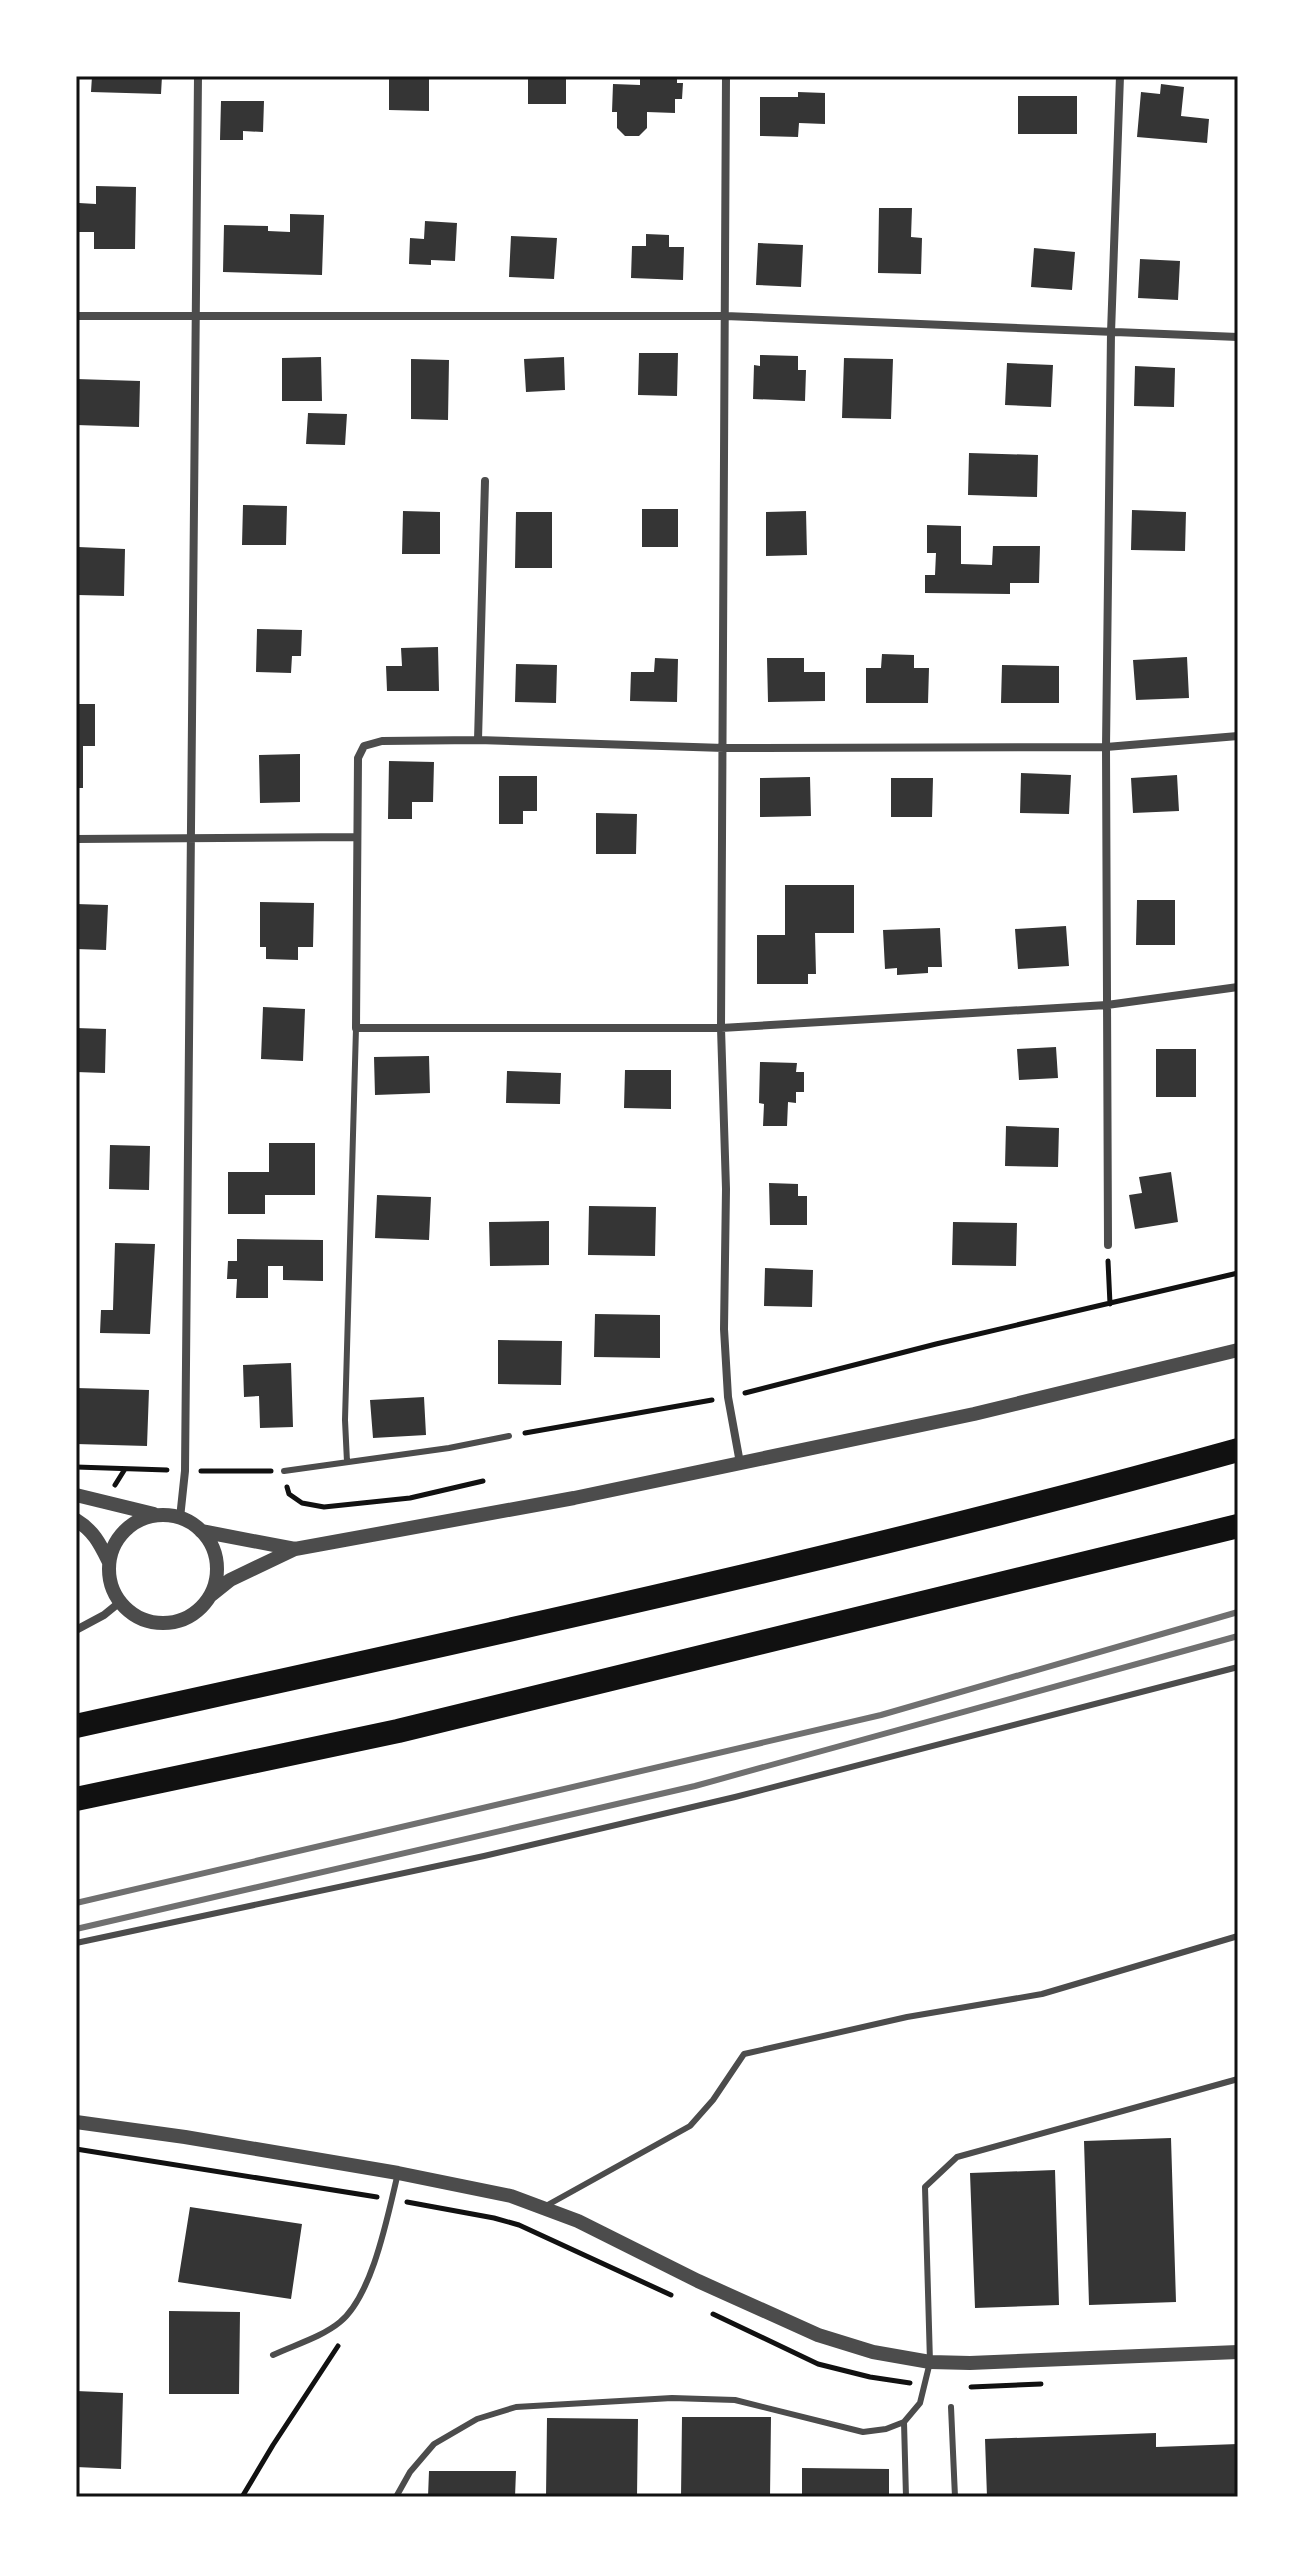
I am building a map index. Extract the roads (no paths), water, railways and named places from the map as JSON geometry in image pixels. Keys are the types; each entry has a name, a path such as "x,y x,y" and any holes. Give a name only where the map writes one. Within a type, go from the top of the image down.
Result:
{"highway":[{"path":"76,1726 594,1611 1052,1502 1238,1450"},
{"path":"76,1799 398,1731 1238,1526"}],"street":[{"path":"180,1518 185,1471 198,76"},
{"path":"726,76 721,1028 726,1189 724,1329 728,1397 740,1463"},
{"path":"1108,1245 1106,747 1111,333 1120,76"},
{"path":"76,316 725,316 1238,337"},
{"path":"478,740 485,481"},
{"path":"1238,736 1106,747 724,748 478,740 382,741 364,746 358,758 356,1028 721,1028 1107,1005 1238,987"},
{"path":"76,839 356,837"},
{"path":"158,1515 138,1520 115,1542 109,1562 110,1583 120,1602 140,1618 166,1623 191,1615 230,1580 295,1549 561,1500 974,1414 1238,1350"},
{"path":"76,1495 180,1518 201,1531 295,1549"},
{"path":"76,1520 98,1539 109,1562"},
{"path":"201,1531 211,1545 217,1562 216,1580 210,1596"},
{"path":"76,1630 120,1602"},
{"path":"76,2122 398,2173 511,2196 578,2221 698,2281 818,2335 873,2352 930,2362 1078,2360 1238,2352"}],"lane":[{"path":"347,1462 345,1420 356,1028"},
{"path":"284,1471 449,1448 509,1436"},
{"path":"76,1943 484,1856 705,1804 1238,1667"},
{"path":"541,2209 690,2126 713,2100 744,2054 907,2017 1042,1994 1238,1936"},
{"path":"396,2497 410,2472 434,2444 477,2419 516,2407 672,2398 735,2400 863,2432 886,2429 904,2422 920,2403 930,2362 925,2187 957,2157 1238,2079"},
{"path":"273,2355 340,2321 357,2301 371,2270 398,2173"},
{"path":"951,2407 955,2497"},
{"path":"904,2422 906,2497"}],"railway":[{"path":"76,1903 881,1715 1238,1612"},
{"path":"76,1929 695,1786 1238,1636"}]}
